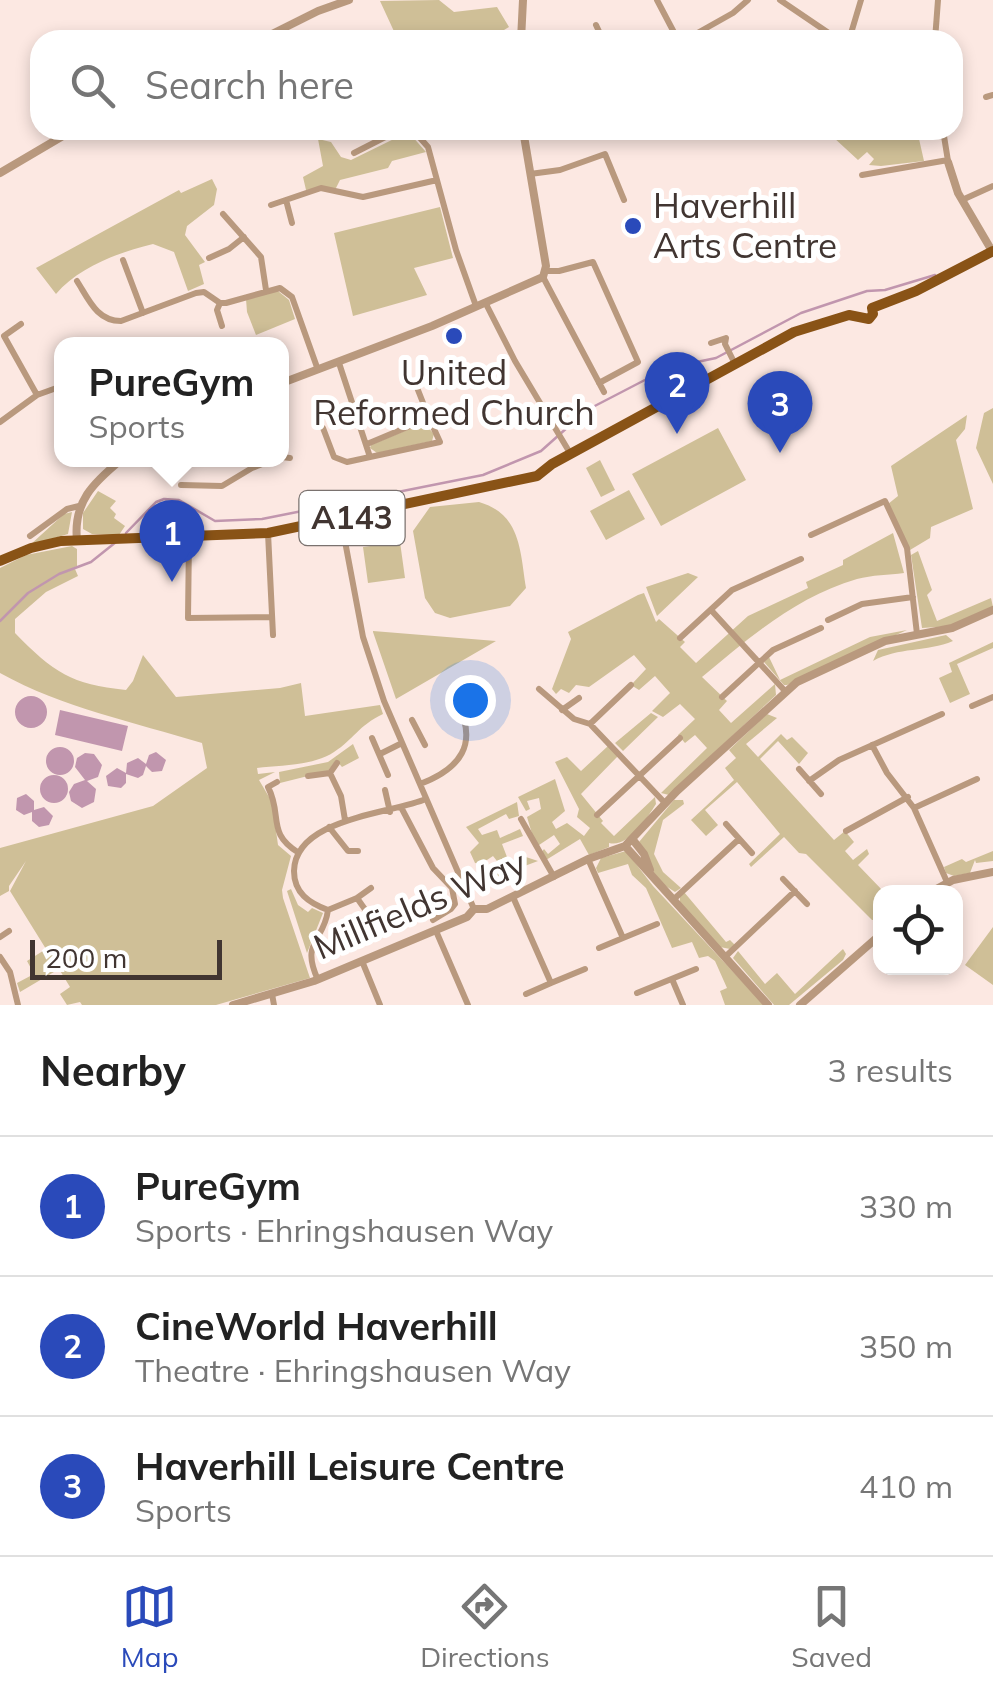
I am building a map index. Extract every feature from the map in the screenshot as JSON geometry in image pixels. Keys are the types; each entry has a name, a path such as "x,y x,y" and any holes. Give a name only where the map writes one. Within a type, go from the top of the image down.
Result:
{"main road":[{"name":"A143","path":"0,561 31,548 77,541 268,534 537,476 734,362 752,358 794,332 859,314 863,319 870,318 872,308 916,291 992,251"}],"street":[{"path":"279,30 318,10 349,0"},
{"path":"521,30 522,0"},
{"path":"658,0 676,30"},
{"path":"701,30 748,0"},
{"path":"780,0 824,30"},
{"path":"852,30 861,0"},
{"path":"936,30 938,0"},
{"path":"596,25 599,30"},
{"path":"0,173 56,140"},
{"path":"354,153 379,140"},
{"path":"421,140 429,152 456,250 480,304 570,454"},
{"path":"525,140 545,274 604,392"},
{"path":"944,140 962,200 992,251"},
{"path":"528,174 560,170 605,154 624,200"},
{"path":"862,175 948,161"},
{"path":"272,206 321,188 363,197 437,180"},
{"path":"962,200 993,186"},
{"path":"286,200 292,223"},
{"path":"224,214 261,257 266,290"},
{"path":"208,258 244,237"},
{"path":"123,260 143,312"},
{"path":"289,380 338,364 545,274 593,262 638,362 600,383"},
{"path":"77,282 101,316 122,321 204,292 220,303"},
{"path":"220,303 280,288 292,298 318,370"},
{"path":"220,303 217,310 222,326"},
{"path":"21,324 2,337 38,395"},
{"path":"712,344 726,338 734,362"},
{"path":"338,364 370,458"},
{"path":"323,428 334,457 347,462 440,442 416,384"},
{"path":"0,422 38,395 54,389"},
{"path":"367,444 429,418"},
{"path":"77,541 79,506 89,488 113,467"},
{"path":"181,486 222,486 246,467"},
{"path":"811,535 885,501 906,548 917,634"},
{"path":"30,536 67,509 79,506"},
{"path":"341,520 363,637 384,701 474,910"},
{"path":"268,534 272,635"},
{"path":"189,538 188,618 272,617"},
{"path":"680,638 732,590 801,559"},
{"path":"828,620 862,604 913,597"},
{"path":"711,610 784,691"},
{"name":"Millfields Way","path":"233,1005 318,980 362,962 629,843 665,803 784,691 885,641 952,628 992,610"},
{"path":"722,697 773,650 820,628"},
{"path":"590,724 631,685"},
{"path":"539,689 574,719 590,724 665,803"},
{"path":"972,706 993,696"},
{"path":"562,710 579,698"},
{"path":"420,784 442,776 463,753 468,728 456,703"},
{"path":"809,781 836,761 942,714"},
{"path":"380,754 423,742 412,720"},
{"path":"372,738 388,775"},
{"path":"596,815 680,738"},
{"path":"872,745 887,773 908,797 947,882"},
{"path":"308,776 330,774 337,764"},
{"path":"799,770 820,794"},
{"path":"330,774 341,796 345,820"},
{"path":"914,808 977,779"},
{"path":"277,782 268,787 274,800 276,830 283,844 299,854"},
{"path":"384,790 390,812"},
{"path":"846,830 908,797"},
{"path":"370,888 328,910 299,892 294,865 299,854 329,827 426,799"},
{"path":"402,809 433,868 455,896 451,909 433,920"},
{"path":"521,819 554,877"},
{"path":"726,824 752,853"},
{"path":"329,827 348,850 358,852"},
{"path":"672,901 740,839"},
{"path":"629,843 672,901 768,1005"},
{"path":"588,859 623,938"},
{"path":"942,885 993,872"},
{"path":"783,879 807,904"},
{"path":"725,957 795,892"},
{"path":"513,897 552,983"},
{"path":"357,898 370,915 385,919"},
{"path":"318,980 310,956 311,944 328,910"},
{"path":"599,948 657,924"},
{"path":"0,936 8,930"},
{"path":"436,931 468,1005"},
{"path":"801,1005 873,941"},
{"path":"0,957 10,972 18,1005"},
{"path":"362,962 380,1005"},
{"path":"526,994 585,969"},
{"path":"637,993 696,969"},
{"path":"672,979 682,1005"},
{"path":"272,994 274,1005"}],"shaded area":[{"path":"439,0 454,12 497,7 509,27 393,30 380,1"},
{"path":"318,140 331,142 341,157 351,160 392,140 415,140 426,152 392,161 388,168 340,180 336,188 306,190 303,177 323,166"},
{"path":"836,140 919,140 924,161 869,165 874,159 867,152 858,160"},
{"path":"212,179 217,189 214,205 187,226 185,235 205,262 199,265 204,284 188,291 174,252 153,244 100,262 56,294 36,268 179,190 181,193"},
{"path":"440,207 453,258 414,268 427,295 353,316 334,233"},
{"path":"278,291 289,300 295,319 256,335 246,299"},
{"path":"993,408 993,484 976,448 984,413"},
{"path":"967,415 965,429 956,440 973,509 931,527 930,538 910,550 888,504 898,496 891,466"},
{"path":"424,423 434,434 432,441 377,453 370,448 371,445"},
{"path":"718,428 746,480 661,526 632,474"},
{"path":"600,460 615,490 601,497 586,468"},
{"path":"629,490 645,519 606,540 590,511"},
{"path":"98,491 116,501 110,508 116,514 114,518 125,526 119,535 92,534 83,529 83,513"},
{"path":"479,502 503,515 511,525 520,548 526,588 510,606 450,618 435,613 425,598 413,531 430,507"},
{"path":"72,512 68,534 30,545 64,514"},
{"path":"893,533 904,573 857,579 814,596 775,620 702,677 727,701 719,710 731,723 775,684 776,695 669,795 661,793 707,748 695,735 685,743 678,735 695,719 680,704 663,717 652,711 670,693 655,676 639,690 631,685 646,669 634,655 589,687 576,685 569,693 561,689 556,694 552,689 571,639 568,632 638,595 644,593 656,622 659,619 685,642 680,647 696,663 748,616 808,588 806,582 843,565 843,560"},
{"path":"400,542 405,578 368,583 363,547"},
{"path":"72,546 77,549 77,566 63,573 75,569 78,576 46,592 15,619 15,633 64,674 126,690 143,655 176,697 301,683 305,716 380,705 383,714 326,757 257,768 258,774 275,772 259,780 272,802 278,845 291,856 283,898 310,978 216,1005 67,1005 60,994 70,987 59,969 20,992 17,983 34,974 27,961 46,949 10,891 26,861 9,891 0,896 0,848 153,806 207,768 202,743 74,705 0,673 0,568 26,555"},
{"path":"918,551 932,590 927,595 937,621 991,598 993,607 952,626 922,628 911,555"},
{"path":"688,573 698,577 657,616 646,587"},
{"path":"907,630 787,685 784,685 764,662 769,657 780,680 870,637"},
{"path":"373,631 496,641 396,699"},
{"path":"946,635 953,641 873,661 878,650"},
{"path":"993,642 993,648 957,664 970,694 950,703 939,678 952,672 949,663"},
{"path":"31,696 42,701 47,712 42,723 31,728 20,723 15,712 20,701"},
{"path":"60,710 128,726 122,751 55,735"},
{"path":"651,713 658,717 623,751 615,743"},
{"path":"767,714 777,718 746,744 758,757 781,734 787,740 792,737 808,753 799,764 778,741 760,759 834,840 845,831 854,842 845,851 853,860 867,849 869,854 858,865 877,885 873,885 873,920 784,837 751,867 749,864 780,834 737,782 705,810 718,825 706,836 691,820 734,780 725,768 736,758 729,750"},
{"path":"353,744 359,758 342,767 336,760 328,771 280,783 279,772 328,762"},
{"path":"608,746 618,756 581,794 601,823 614,836 655,797 656,804 636,831 623,841 609,843 609,847 589,855 580,839 546,860 541,853 544,849 548,854 560,844 554,835 536,847 527,817 541,809 539,798 527,801 530,809 526,811 518,797 555,779 565,811 552,822 556,829 567,823 584,836 590,828 577,817 579,809 555,762 567,757 581,771"},
{"path":"60,747 70,751 74,761 70,771 60,775 50,771 46,761 50,751"},
{"path":"156,752 166,760 162,771 152,772 146,766 138,778 126,774 126,783 121,788 108,786 106,776 117,768 126,773 127,763 138,758 146,764 149,755"},
{"path":"85,753 94,754 102,765 98,777 87,781 96,789 94,802 82,808 71,801 69,792 74,784 85,780 75,767 77,758"},
{"path":"54,775 64,779 68,789 64,799 54,803 44,799 40,789 44,779"},
{"path":"26,794 34,801 34,810 44,807 53,816 49,825 39,827 32,821 32,812 24,815 16,810 17,798"},
{"path":"674,800 683,800 684,804 663,820 654,854 663,872 681,888 675,892 658,881 639,842"},
{"path":"517,802 519,816 509,819 506,814 478,829 482,835 497,830 500,838 520,829 523,836 502,844 507,857 497,861 493,856 481,864 475,863 470,852 479,843 466,827"},
{"path":"626,851 653,886 764,1005 725,1005 720,991 727,988 715,961 708,956 699,958 692,942 672,948 646,888 632,875 628,864 598,873 601,858"},
{"path":"993,851 993,861 975,860 970,873 946,873 944,867"},
{"path":"526,857 538,861 487,880 484,871 492,872"},
{"path":"291,889 298,905 308,912 312,908 323,913 307,953 287,891"},
{"path":"684,892 726,942 730,940 735,945 730,949 720,947 680,904"},
{"path":"993,927 993,985 965,965"},
{"path":"843,949 843,960 789,1005 774,1005 733,958 738,951 765,984 777,973 795,994"}],"waterway":[{"path":"126,533 156,502 164,499 179,500 215,521 262,519 483,475 541,451 587,410 668,368 716,358 801,313 867,291 885,290 935,275"},
{"path":"0,621 28,593 59,574 91,562 116,542"}],"place":[{"name":"Haverhill Arts Centre","path":"633,226"},
{"name":"United Reformed Church","path":"454,336"},
{"name":"CineWorld Haverhill","path":"677,434"},
{"name":"Haverhill Leisure Centre","path":"780,453"},
{"name":"PureGym","path":"172,582"}]}
